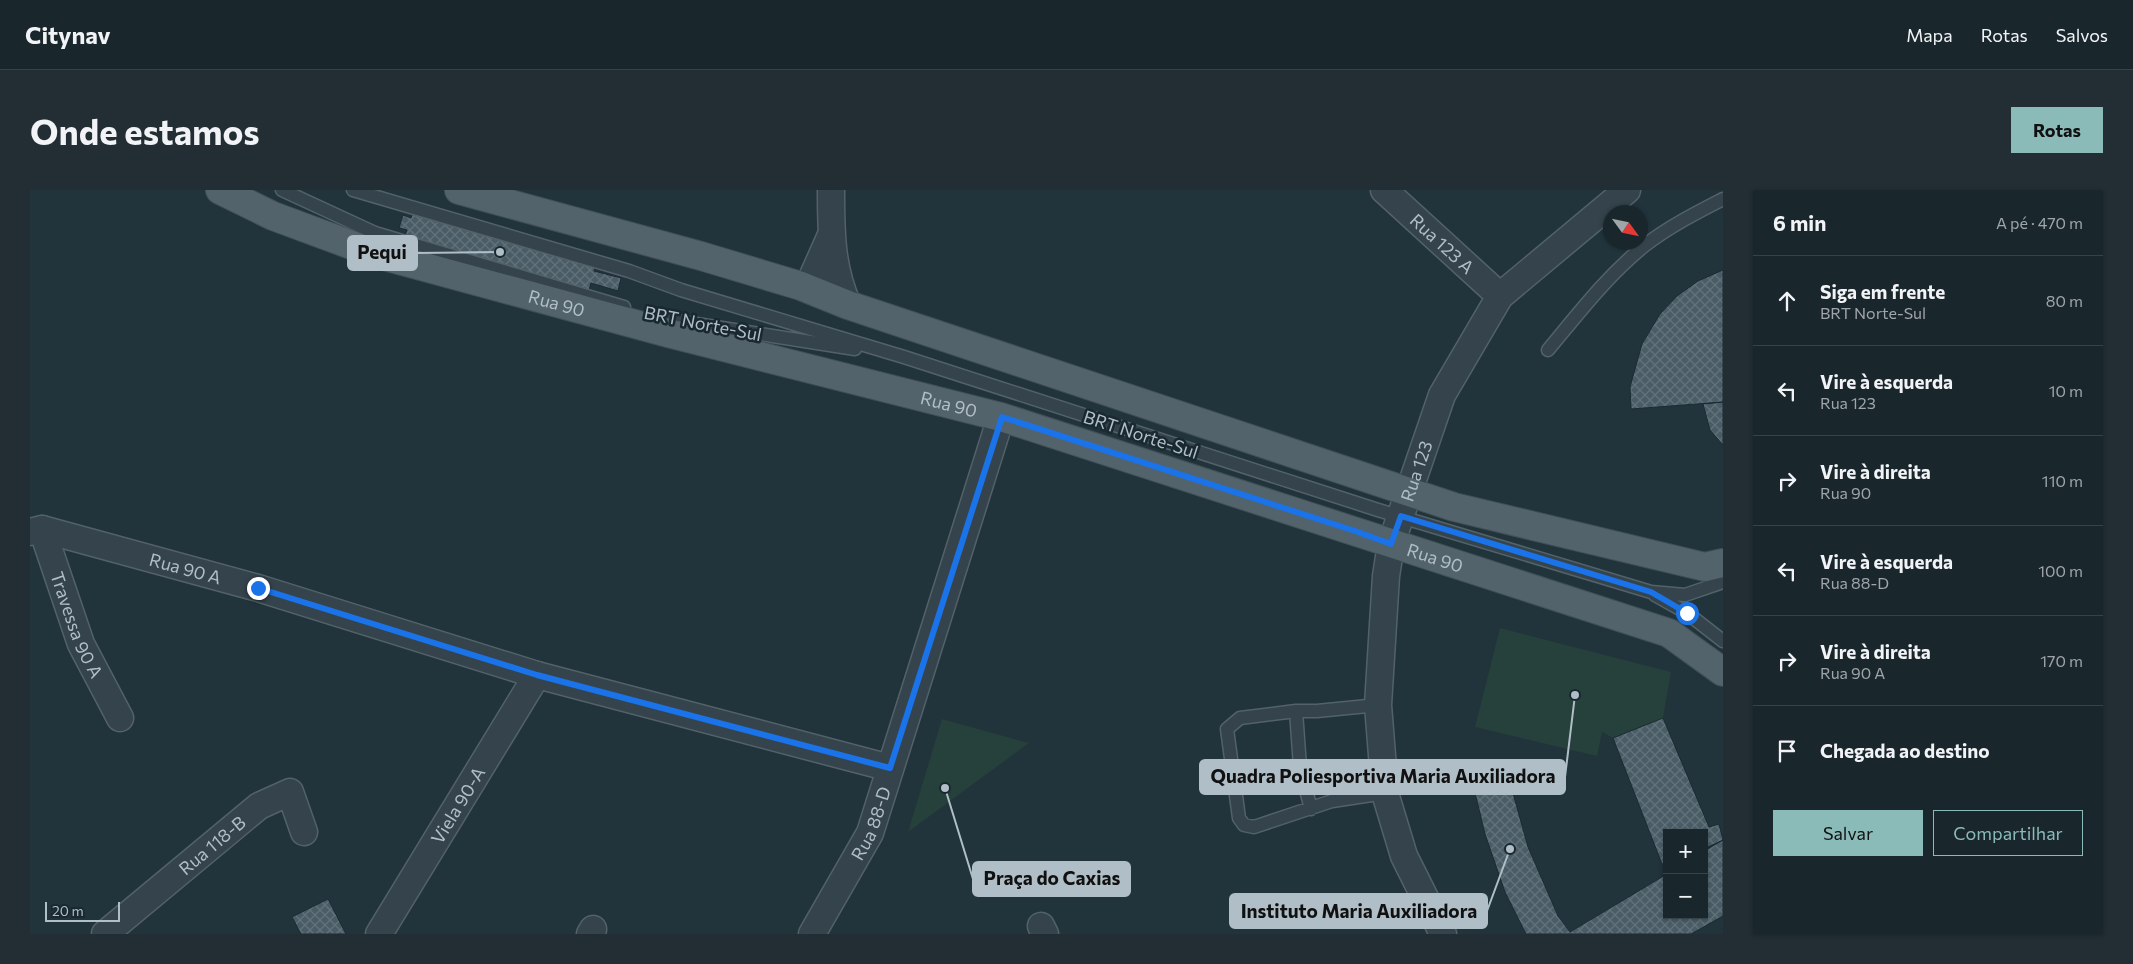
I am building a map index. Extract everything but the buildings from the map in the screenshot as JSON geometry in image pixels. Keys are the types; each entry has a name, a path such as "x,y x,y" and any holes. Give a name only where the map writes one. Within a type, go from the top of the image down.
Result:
{"main road":[{"name":"Rua 90","path":"220,190 273,216 373,253 668,333 1002,417 1669,633 1723,672"},
{"path":"459,190 801,286 848,306 1396,506 1454,507 1705,567 1723,563"}],"street":[{"path":"830,190 831,235 839,285 848,306"},
{"name":"Rua 123 A","path":"1384,190 1500,296"},
{"name":"Rua 123","path":"1443,934 1404,856 1385,793 1378,705 1386,576 1396,506 1442,396 1500,296 1627,190"},
{"path":"801,286 811,280 831,235"},
{"name":"Rua 88-D","path":"812,934 870,833 1002,417"},
{"name":"Rua 90 A","path":"36,531 258,588 537,675 890,768"},
{"name":"Travessa 90 A","path":"36,531 81,644 120,718"},
{"name":"Viela 90-A","path":"379,934 537,675"},
{"name":"Rua 118-B","path":"105,934 259,806 290,792 304,832"}],"lane":[{"name":"BRT Norte-Sul","path":"282,190 375,233 497,271 635,310"},
{"name":"BRT Norte-Sul","path":"353,190 629,271 709,298 1396,506 1651,592 1687,613 1723,640"},
{"path":"1548,350 1607,280 1644,246 1693,214 1723,199"},
{"name":"BRT Norte-Sul","path":"653,315 671,321 904,357"},
{"name":"BRT Norte-Sul","path":"1651,592 1685,595 1723,582"},
{"path":"1378,705 1317,711 1296,711 1240,718 1227,729 1239,818 1244,825 1254,827 1332,801 1385,793"},
{"path":"1296,711 1300,767 1311,809"},
{"path":"1233,777 1300,767"}],"green space":[{"path":"1500,628 1671,672 1663,718 1613,738 1602,732 1597,756 1475,727"},
{"path":"942,719 1029,743 908,832"}],"place":[{"name":"Pequi","path":"500,252"},
{"name":"Quadra Poliesportiva Maria Auxiliadora","path":"1575,695"},
{"name":"Praça do Caxias","path":"945,788"},
{"name":"Instituto Maria Auxiliadora","path":"1510,849"}],"route":[{"path":"258,588 537,675 890,768 1002,417 1391,544 1401,516 1651,592 1687,613"}]}
